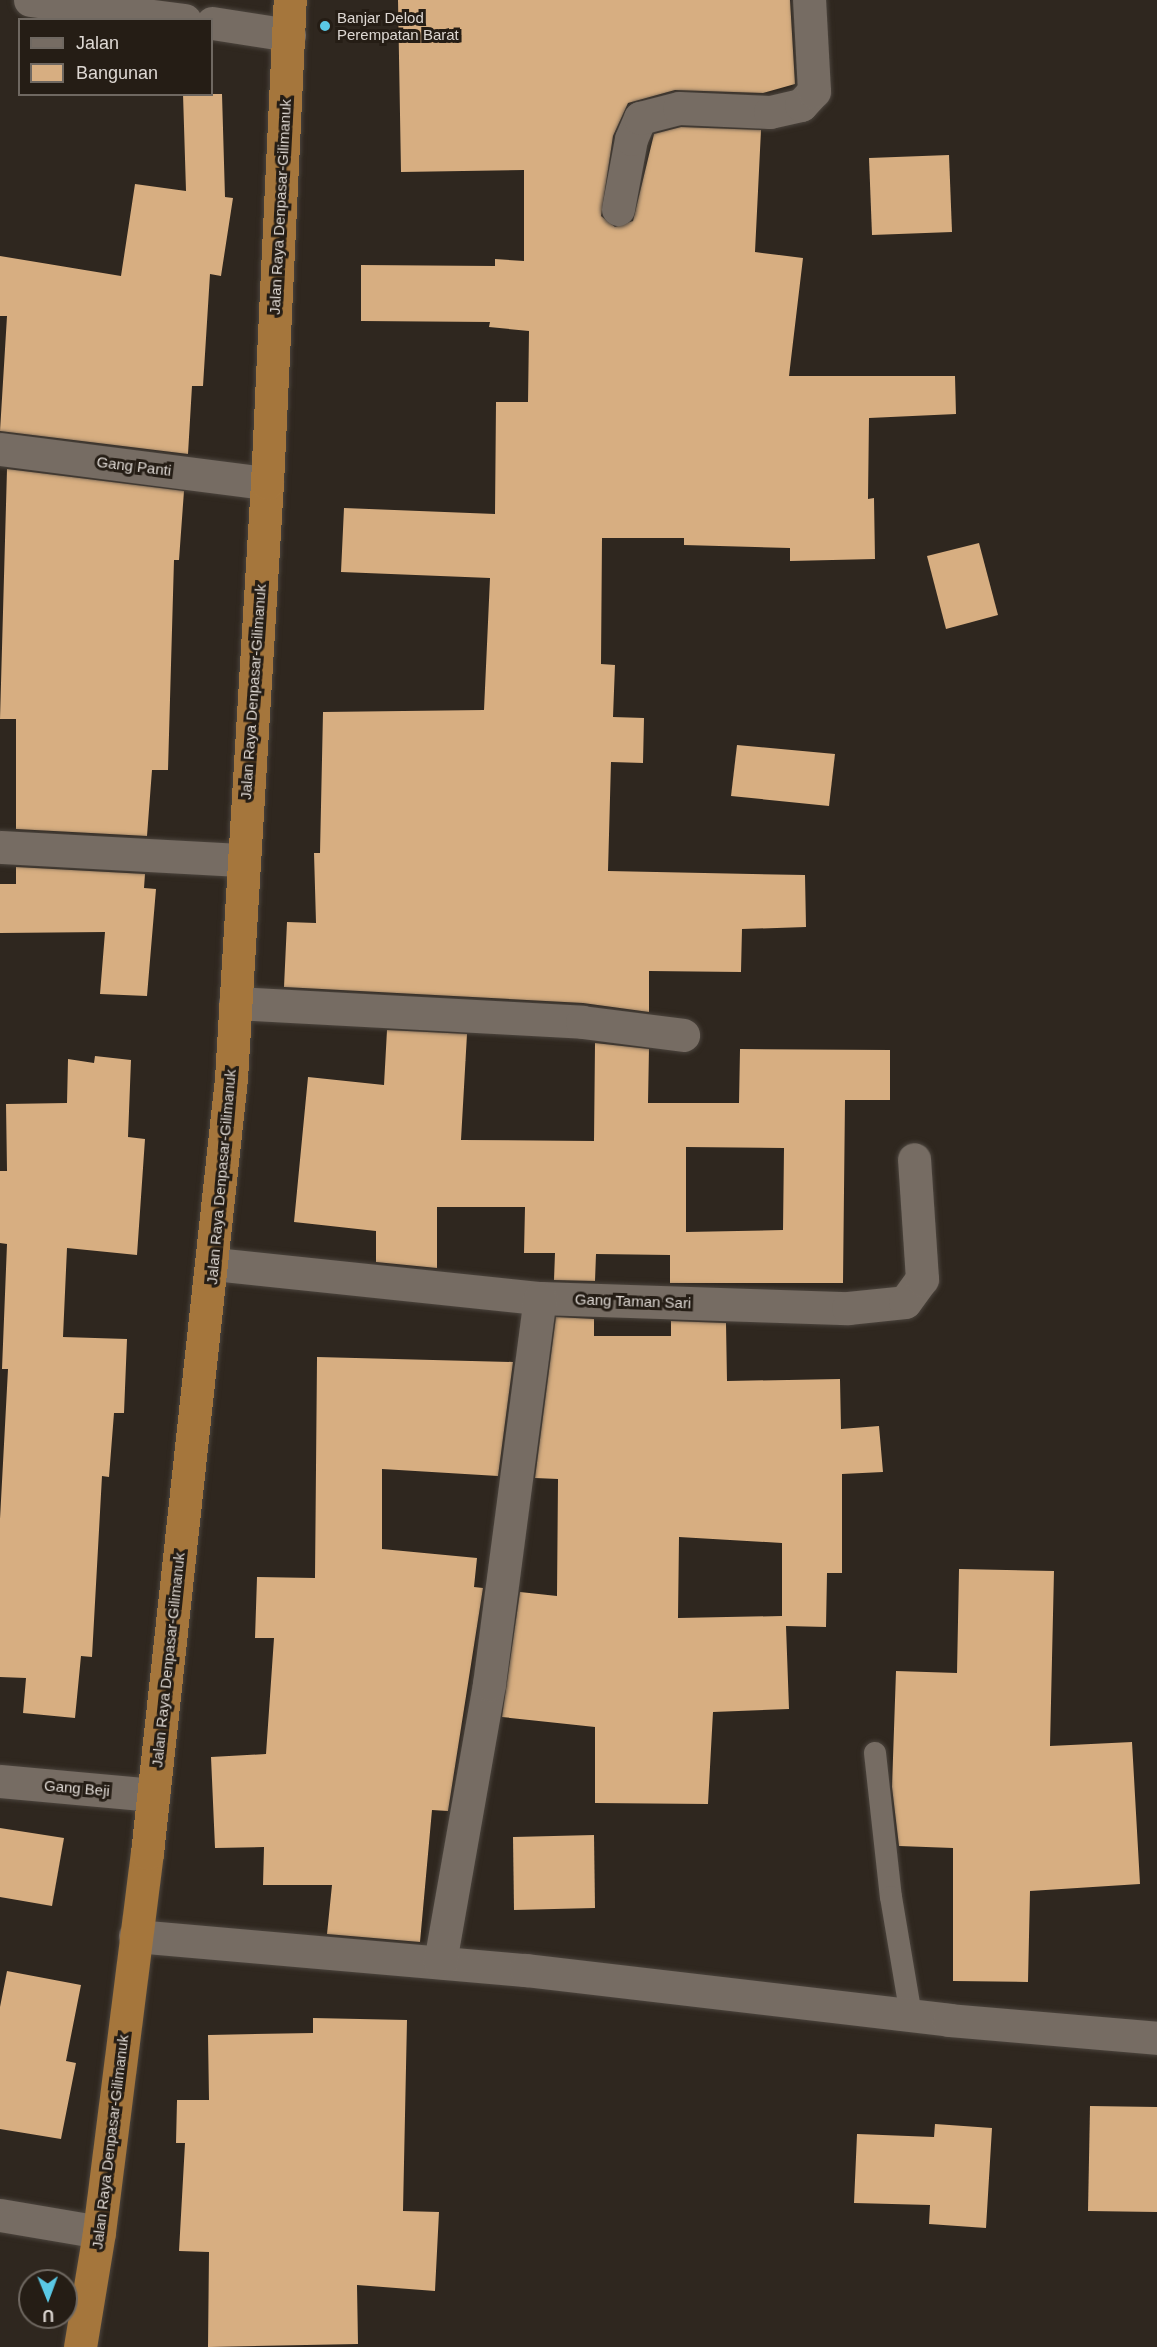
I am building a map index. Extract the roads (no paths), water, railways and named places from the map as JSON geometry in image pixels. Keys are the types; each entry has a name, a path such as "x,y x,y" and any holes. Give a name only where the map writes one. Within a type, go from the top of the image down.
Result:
{"highway":[{"name":"Jalan Raya Denpasar-Gilimanuk","path":"80,2347 99,2232 153,1795 214,1264 235,1003 267,483 290,0"}],"street":[{"path":"30,0 170,18"},
{"path":"618,209 631,139 640,118 679,108 770,112 801,105 813,92 809,0"},
{"path":"213,24 289,35"},
{"name":"Gang Panti","path":"0,449 267,483"},
{"path":"0,847 242,860"},
{"path":"235,1003 582,1022 683,1035"},
{"name":"Gang Taman Sari","path":"214,1264 540,1298 848,1308 905,1302 922,1279 914,1159"},
{"path":"440,1962 489,1684 540,1298"},
{"name":"Gang Beji","path":"0,1781 153,1795"},
{"path":"135,1936 440,1962 911,2014 1157,2038"},
{"path":"0,2215 99,2232"}],"lane":[{"path":"875,1753 891,1898 911,2014"}],"place":[{"name":"Banjar Delod Perempatan Barat","path":"325,26"}]}
